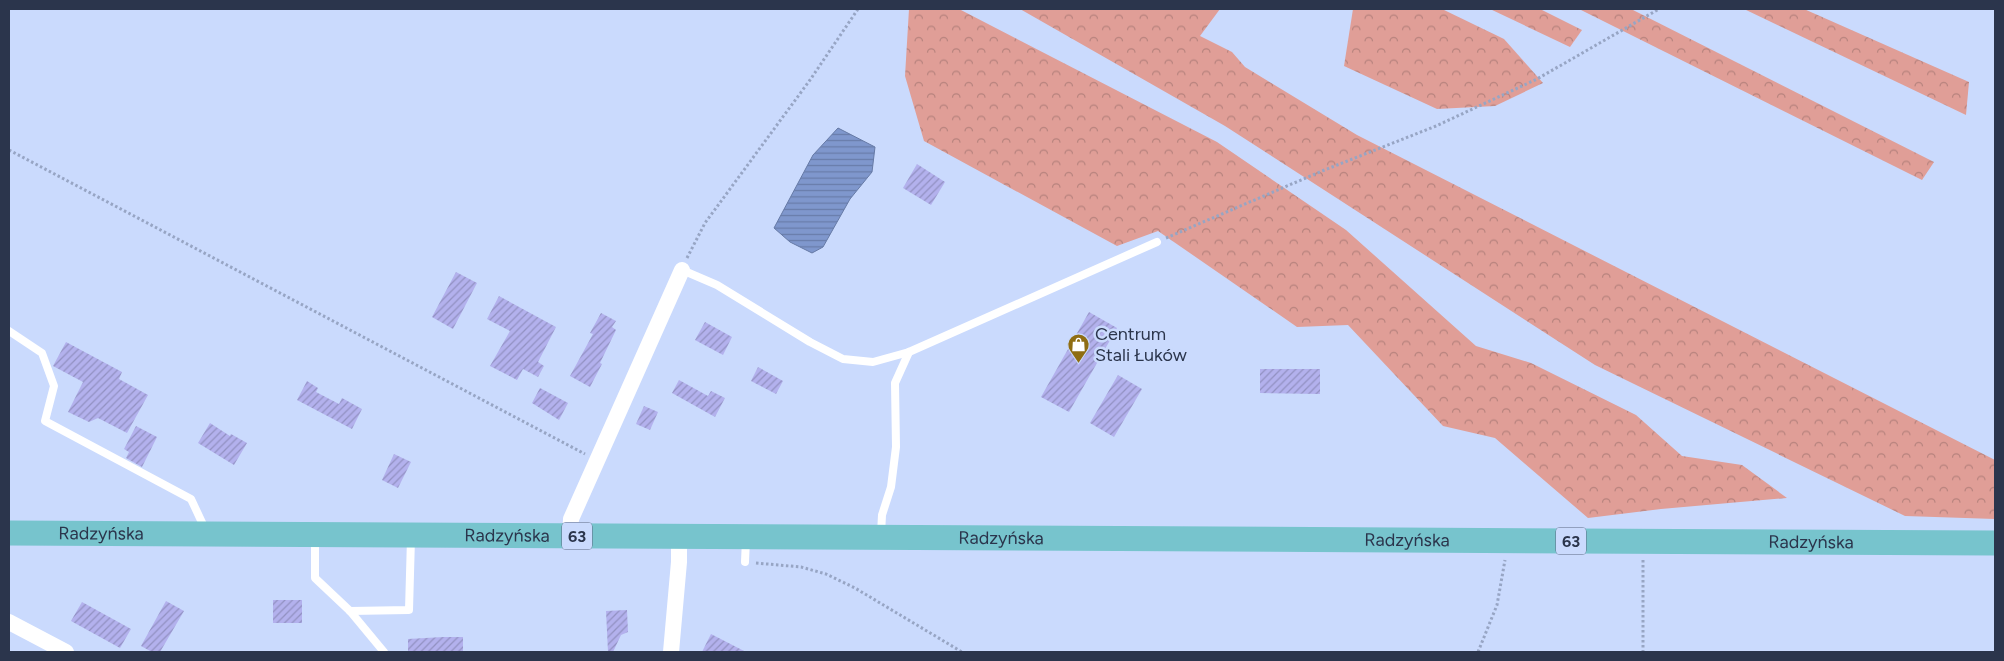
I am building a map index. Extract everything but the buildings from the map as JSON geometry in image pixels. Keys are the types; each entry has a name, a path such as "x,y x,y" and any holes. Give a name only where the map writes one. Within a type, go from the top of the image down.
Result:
{"main road":[{"name":"Radzyńska","path":"9,533 1995,543"}],"street":[{"path":"570,536 571,519 682,270"},
{"path":"671,652 680,562 679,536"},
{"path":"9,622 66,652"}],"lane":[{"path":"682,270 717,285 810,342 843,359 873,362 909,352 1156,242"},
{"path":"9,331 42,353 54,386 45,421 191,499 208,535"},
{"path":"880,538 882,514 891,487 896,447 895,383 909,352"},
{"path":"315,535 315,578 350,611 384,652"},
{"path":"350,611 409,610 411,536"},
{"path":"745,562 746,537"}],"path":[{"path":"682,270 705,223 742,170 810,80 858,9"},
{"path":"1156,242 1322,171 1436,126 1521,87 1659,9"},
{"path":"9,150 598,460"},
{"path":"1478,652 1497,605 1505,567 1506,541"},
{"path":"1642,542 1643,652"},
{"path":"745,562 801,567 826,574 854,588 962,652"}],"green space":[{"path":"909,9 959,9 1217,142 1346,230 1476,346 1531,363 1636,415 1682,456 1742,465 1787,498 1661,509 1588,518 1495,438 1443,426 1348,325 1297,327 1158,231 1117,246 924,141 905,76"},
{"path":"1020,9 1220,9 1200,36 1232,52 1245,67 1357,135 1995,460 1995,519 1905,516 1595,365 1225,126"},
{"path":"1353,9 1442,9 1504,39 1543,83 1495,106 1437,109 1344,66"},
{"path":"1490,9 1540,9 1582,30 1570,47"},
{"path":"1579,9 1631,9 1934,162 1922,180"},
{"path":"1744,9 1804,9 1969,82 1966,115"}],"water":[{"path":"838,128 875,147 872,172 850,199 823,247 812,253 790,242 774,228 813,155"}],"place":[{"name":"Centrum Stali Łuków","path":"1079,363"}]}
